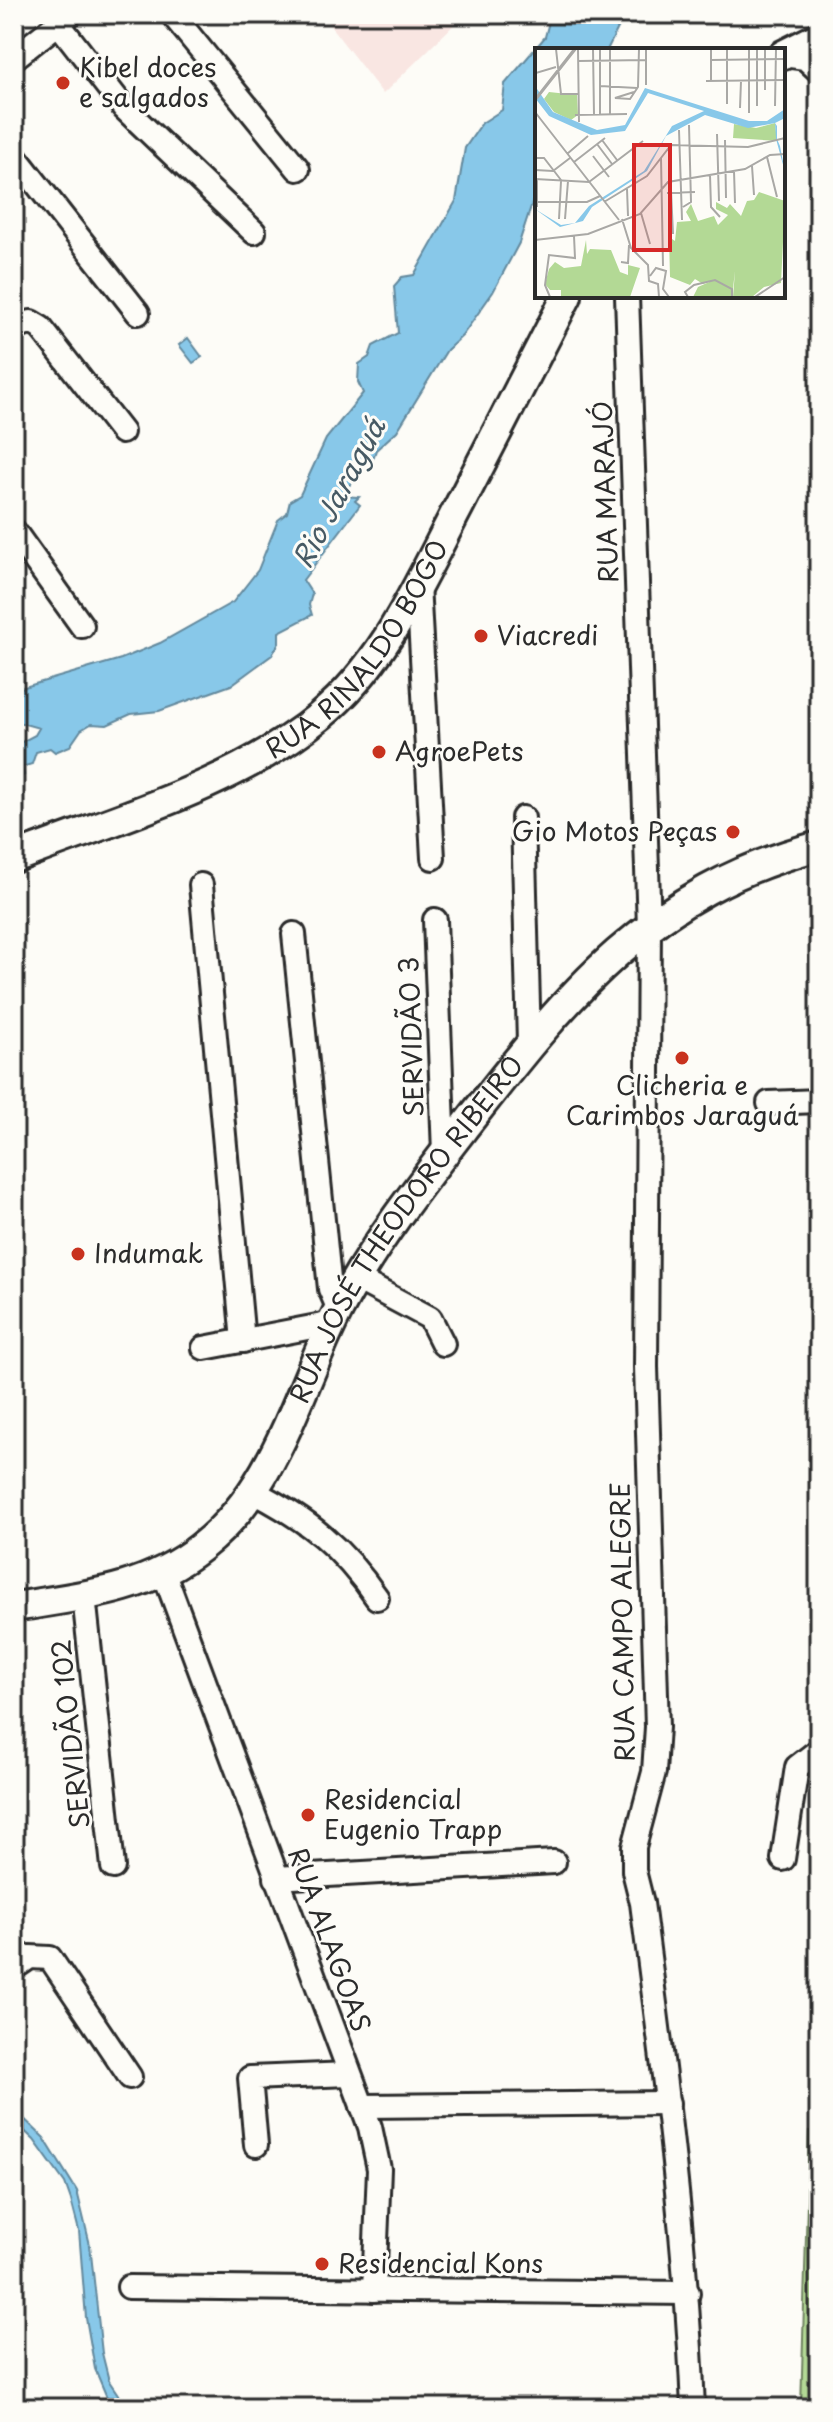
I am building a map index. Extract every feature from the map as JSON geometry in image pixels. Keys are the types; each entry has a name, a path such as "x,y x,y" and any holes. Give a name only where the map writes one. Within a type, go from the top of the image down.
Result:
{"main road":[{"path":"785,54 819,37"},
{"name":"RUA RINALDO BOGO","path":"14,858 238,768 296,733 350,689 368,667 418,584 566,298"},
{"name":"RUA JOSÉ THEODORO RIBEIRO","path":"14,1607 125,1589 164,1573 218,1533 254,1492 279,1445 336,1316 357,1279 444,1153 571,994 612,955 649,926 712,887 784,855 819,846"}],"street":[{"path":"172,14 298,169"},
{"path":"14,58 64,19 124,108 254,232"},
{"path":"785,55 805,58 819,71"},
{"path":"14,155 138,313"},
{"name":"RUA MARAJÓ","path":"627,298 649,926"},
{"path":"14,329 31,322 41,328 122,432"},
{"path":"14,531 82,626"},
{"path":"418,584 433,858"},
{"path":"523,818 529,1043"},
{"path":"201,885 243,1341"},
{"name":"SERVIDÃO 3","path":"435,920 444,1153"},
{"name":"RUA CAMPO ALEGRE","path":"649,926 646,1367 657,1727 654,1772 634,1847 634,1871 642,1903 668,2103 688,2293 693,2408"},
{"path":"204,1348 336,1316 330,1289 294,934"},
{"path":"769,1103 819,1101"},
{"path":"357,1279 430,1318 443,1344"},
{"path":"254,1492 299,1515 355,1567 377,1598"},
{"name":"RUA ALAGOAS","path":"164,1573 362,2106 379,2169 374,2290"},
{"name":"SERVIDÃO 102","path":"84,1596 113,1867"},
{"path":"783,1859 797,1767 819,1750"},
{"path":"276,1878 554,1862"},
{"path":"14,1968 30,1957 50,1958 130,2077"},
{"path":"256,2145 250,2078 349,2074"},
{"path":"362,2106 668,2103"},
{"path":"129,2287 688,2293"}],"shaded area":[{"path":"321,14 465,14 383,94"}],"green space":[{"path":"809,2131 819,2132 819,2408 801,2408"}],"water":[{"path":"551,14 625,14 608,48 536,48 545,37"},
{"name":"Rio Jaraguá","path":"535,49 535,194 519,243 493,292 462,336 447,350 397,431 376,450 372,462 358,473 342,496 359,497 355,501 360,505 303,580 312,594 309,605 312,615 279,632 279,643 272,655 231,685 159,711 131,714 107,725 91,724 81,730 70,746 55,752 50,748 36,752 32,764 22,767 24,775 14,781 14,746 35,735 39,728 14,721 14,690 121,659 160,643 233,602 258,570 278,520 287,513 290,501 300,495 326,439 363,393 358,382 359,364 369,357 373,346 398,333 394,286 402,277 414,275 456,201 465,148 482,123 502,110 505,84"},
{"path":"188,338 202,357 193,363 179,345"},
{"path":"14,2109 44,2138 77,2191 90,2245 102,2353 109,2381 127,2408 111,2407 95,2369 86,2318 79,2231 65,2183 34,2140 14,2121"}],"place":[{"name":"Kibel doces e salgados","path":"63,83"},
{"name":"Viacredi","path":"481,636"},
{"name":"AgroePets","path":"379,752"},
{"name":"Gio Motos Peças","path":"733,832"},
{"name":"Clicheria e Carimbos Jaraguá","path":"682,1058"},
{"name":"Indumak","path":"78,1254"},
{"name":"Residencial Eugenio Trapp","path":"308,1815"},
{"name":"Residencial Kons","path":"322,2264"}]}
